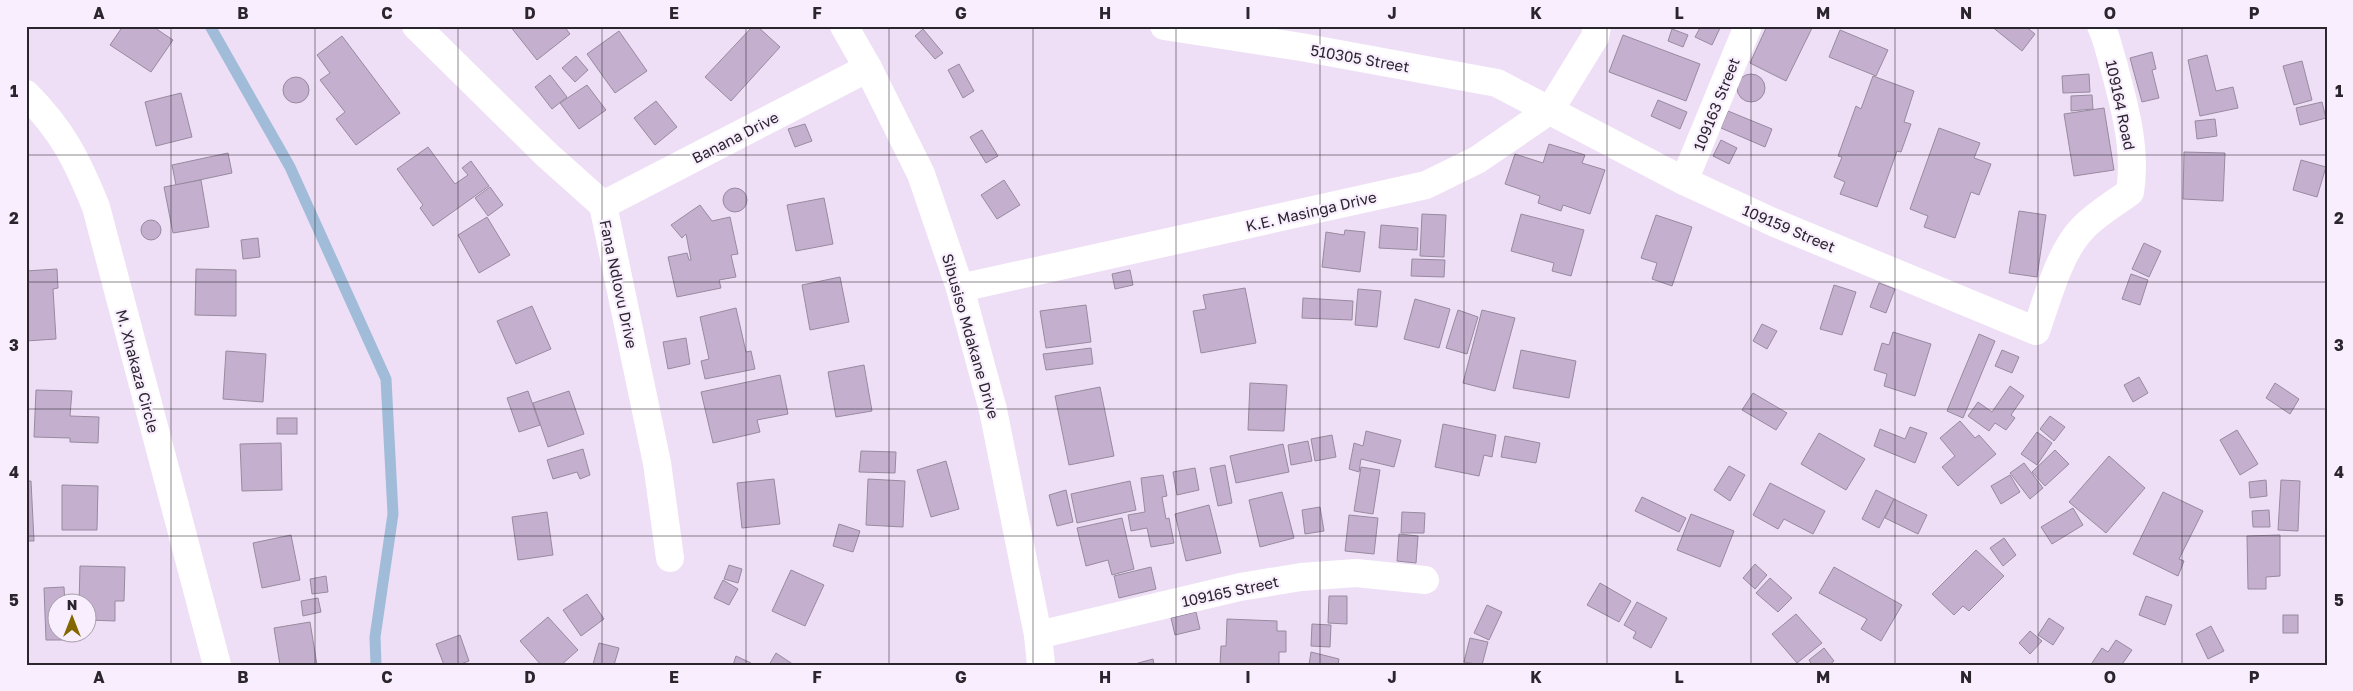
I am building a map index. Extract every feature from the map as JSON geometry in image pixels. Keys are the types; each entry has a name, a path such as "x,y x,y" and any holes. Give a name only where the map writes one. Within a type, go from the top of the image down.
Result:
{"street":[{"name":"Fana Ndlovu Drive","path":"416,26 546,154 603,205 658,463 670,558"},
{"name":"Sibusiso Mdakane Drive","path":"844,26 868,68 921,174 960,288 993,410 1038,635 1041,665"},
{"name":"510305 Street","path":"1164,26 1301,47 1497,83 1550,110"},
{"name":"K.E. Masinga Drive","path":"960,288 1426,185 1477,160 1550,110 1595,37 1597,26"},
{"name":"109163 Street","path":"1684,181 1748,26"},
{"name":"109164 Road","path":"2036,331 2058,269 2080,231 2105,208 2130,192 2132,159 2130,141 2122,96 2101,26"},
{"name":"Banana Drive","path":"603,205 868,68"},
{"name":"M. Xhakaza Circle","path":"26,94 47,115 77,160 96,207 217,665"},
{"name":"109159 Street","path":"1550,110 1684,181 1775,223 2036,331"},
{"name":"109165 Street","path":"1038,635 1240,587 1301,577 1356,573 1425,580"}],"building":[{"path":"123,26 152,26 173,40 151,72 110,45"},
{"path":"510,26 564,26 570,34 537,60"},
{"path":"753,26 757,26 780,47 731,101 705,77"},
{"path":"1701,26 1721,26 1712,45 1695,37"},
{"path":"1767,26 1813,26 1786,81 1750,63"},
{"path":"1991,26 2025,26 2035,34 2022,51"},
{"path":"923,29 943,53 935,59 915,36"},
{"path":"1672,29 1688,35 1683,47 1668,41"},
{"path":"1840,30 1888,50 1876,76 1829,57"},
{"path":"619,31 647,71 615,93 587,54"},
{"path":"1623,35 1700,64 1686,101 1609,72"},
{"path":"342,36 400,113 356,145 336,119 345,112 320,80 330,73 317,55"},
{"path":"2152,52 2156,69 2152,70 2159,98 2142,102 2130,58"},
{"path":"2207,55 2216,91 2233,87 2238,108 2200,116 2188,60"},
{"path":"576,56 588,70 575,82 562,68"},
{"path":"2302,61 2312,100 2294,105 2283,66"},
{"path":"959,64 974,91 963,98 948,70"},
{"path":"1751,74 1761,78 1765,88 1761,98 1751,102 1741,98 1737,88 1741,78"},
{"path":"2089,74 2090,92 2063,93 2062,76"},
{"path":"550,75 567,97 552,109 535,87"},
{"path":"1873,76 1914,91 1904,122 1911,124 1901,152 1897,151 1877,207 1840,194 1845,182 1834,177 1842,157 1838,156 1856,106 1861,109"},
{"path":"296,77 305,81 309,90 305,99 296,103 287,99 283,90 287,81"},
{"path":"587,85 606,110 579,129 560,103"},
{"path":"181,93 192,137 156,146 145,102"},
{"path":"2092,95 2093,109 2071,111 2071,96"},
{"path":"1658,100 1687,112 1680,129 1651,116"},
{"path":"656,101 677,127 655,145 634,118"},
{"path":"2322,102 2326,118 2300,125 2296,108"},
{"path":"2104,108 2114,170 2074,176 2064,114"},
{"path":"1728,111 1772,129 1765,147 1721,128"},
{"path":"2215,119 2217,136 2197,139 2195,121"},
{"path":"805,124 812,141 795,147 788,129"},
{"path":"1939,128 1980,143 1974,158 1991,164 1979,195 1971,192 1955,238 1924,227 1928,216 1910,209"},
{"path":"982,130 998,156 986,163 970,137"},
{"path":"1721,140 1737,148 1729,164 1713,156"},
{"path":"1549,144 1585,155 1582,163 1605,170 1590,214 1563,205 1561,211 1538,203 1540,196 1505,184 1515,154 1543,163"},
{"path":"428,147 455,184 468,175 462,168 471,161 489,186 433,226 420,208 423,205 397,169"},
{"path":"2184,152 2225,153 2223,201 2183,199"},
{"path":"228,153 232,173 176,185 172,165"},
{"path":"2301,160 2326,167 2317,197 2293,190"},
{"path":"201,180 209,227 173,233 164,187"},
{"path":"1004,180 1020,205 997,219 981,195"},
{"path":"490,187 503,205 488,216 475,198"},
{"path":"735,188 744,191 747,200 744,209 735,212 726,209 723,200 726,191"},
{"path":"824,198 833,244 796,251 787,205"},
{"path":"700,205 712,221 730,217 738,254 731,255 736,277 719,280 721,288 677,297 668,257 687,253 689,260 691,260 686,234 682,238 671,225"},
{"path":"2019,211 2046,215 2037,277 2009,273"},
{"path":"1422,214 1446,215 1444,257 1420,256"},
{"path":"1521,214 1584,230 1571,276 1552,271 1554,263 1511,251"},
{"path":"1656,215 1692,227 1672,286 1652,279 1657,263 1641,258"},
{"path":"487,217 510,255 479,273 458,235"},
{"path":"151,220 158,223 161,230 158,237 151,240 144,237 141,230 144,223"},
{"path":"1381,225 1418,228 1417,250 1379,248"},
{"path":"1345,230 1365,232 1360,272 1322,267 1326,232 1344,235"},
{"path":"258,238 260,257 243,259 241,240"},
{"path":"2144,243 2161,251 2149,277 2132,269"},
{"path":"1412,259 1445,260 1444,277 1411,276"},
{"path":"57,269 58,288 53,289 56,339 26,341 26,271"},
{"path":"196,269 236,270 236,316 195,315"},
{"path":"1130,270 1133,285 1115,289 1112,274"},
{"path":"2131,274 2148,280 2140,305 2122,299"},
{"path":"840,277 849,322 810,330 802,285"},
{"path":"1879,283 1895,289 1886,313 1870,307"},
{"path":"1834,285 1856,292 1842,335 1820,329"},
{"path":"1245,288 1256,343 1201,353 1193,311 1206,309 1203,295"},
{"path":"1358,289 1381,291 1377,327 1355,325"},
{"path":"1303,298 1353,301 1352,320 1302,318"},
{"path":"1415,299 1450,309 1439,348 1404,339"},
{"path":"1086,305 1091,342 1046,348 1040,311"},
{"path":"532,306 551,349 516,364 497,321"},
{"path":"736,308 746,352 751,351 755,369 705,379 701,361 709,359 700,317"},
{"path":"1458,310 1478,317 1467,354 1446,348"},
{"path":"1482,310 1515,318 1495,391 1463,383"},
{"path":"1762,324 1777,331 1767,349 1753,341"},
{"path":"1893,332 1931,344 1915,396 1884,386 1887,374 1874,370 1882,343 1889,345"},
{"path":"1979,334 1995,341 1963,418 1947,411"},
{"path":"686,338 690,364 668,369 663,342"},
{"path":"1091,348 1093,364 1046,370 1043,354"},
{"path":"1521,350 1576,361 1569,398 1513,388"},
{"path":"2002,350 2019,357 2012,373 1995,366"},
{"path":"226,351 266,354 263,402 223,399"},
{"path":"864,365 872,411 836,417 828,372"},
{"path":"780,375 788,414 757,420 760,432 713,443 701,392"},
{"path":"2139,377 2148,393 2133,402 2124,385"},
{"path":"1250,383 1287,385 1284,431 1248,430"},
{"path":"2275,383 2299,399 2290,414 2266,398"},
{"path":"2010,386 2024,396 2011,415 2015,418 2006,430 1995,423 1989,431 1968,416 1978,402 1992,412"},
{"path":"1100,387 1114,456 1069,465 1055,396"},
{"path":"36,390 72,391 70,416 99,417 98,443 70,442 70,438 34,437"},
{"path":"528,391 540,425 519,432 507,398"},
{"path":"569,391 584,434 548,447 533,403"},
{"path":"1753,393 1787,413 1776,430 1742,410"},
{"path":"2050,416 2065,427 2054,441 2040,429"},
{"path":"277,418 297,418 297,434 277,434"},
{"path":"1960,421 1975,438 1979,435 1996,454 1958,486 1942,467 1955,456 1940,438"},
{"path":"1443,424 1496,435 1492,457 1484,455 1479,476 1435,467"},
{"path":"1910,427 1927,433 1915,463 1874,446 1880,429 1905,439"},
{"path":"2237,430 2258,464 2240,475 2220,440"},
{"path":"1366,431 1401,440 1394,467 1361,459 1359,472 1349,469 1354,443 1363,446"},
{"path":"2037,432 2052,443 2037,465 2021,454"},
{"path":"1819,433 1865,459 1846,490 1801,464"},
{"path":"1332,435 1336,457 1315,461 1311,439"},
{"path":"1505,436 1540,443 1536,463 1501,457"},
{"path":"1308,441 1312,461 1291,465 1288,445"},
{"path":"281,443 282,490 242,491 240,444"},
{"path":"1283,444 1289,472 1236,483 1230,456"},
{"path":"583,449 590,475 580,479 577,472 553,479 547,460"},
{"path":"2055,450 2069,464 2045,486 2032,472"},
{"path":"861,451 896,452 895,473 859,472"},
{"path":"2109,456 2145,488 2106,533 2069,502"},
{"path":"946,461 959,509 931,517 917,470"},
{"path":"2024,463 2043,488 2030,499 2010,473"},
{"path":"1225,465 1232,503 1218,506 1210,468"},
{"path":"1729,466 1745,475 1730,501 1714,490"},
{"path":"1361,467 1380,470 1373,514 1354,511"},
{"path":"1195,468 1199,490 1177,495 1173,472"},
{"path":"1163,475 1167,496 1162,497 1166,519 1169,518 1174,543 1151,547 1147,528 1131,531 1128,515 1145,512 1141,478"},
{"path":"2010,475 2020,492 2001,504 1991,486"},
{"path":"774,479 780,524 742,528 737,483"},
{"path":"868,479 905,481 903,527 866,525"},
{"path":"2266,480 2267,496 2250,498 2249,482"},
{"path":"2281,480 2300,481 2298,531 2278,530"},
{"path":"26,481 31,481 34,541 26,541"},
{"path":"1130,481 1136,510 1077,523 1071,494"},
{"path":"1770,483 1825,511 1813,534 1784,519 1778,529 1753,515"},
{"path":"62,485 98,486 97,530 62,530"},
{"path":"1066,490 1073,522 1057,526 1049,495"},
{"path":"1876,490 1894,499 1879,528 1862,519"},
{"path":"1282,492 1294,538 1260,547 1249,500"},
{"path":"2163,492 2203,511 2179,559 2184,561 2178,576 2133,554"},
{"path":"1642,497 1686,518 1679,532 1635,511"},
{"path":"1894,499 1927,515 1918,534 1885,518"},
{"path":"1209,505 1221,553 1186,561 1175,514"},
{"path":"1320,507 1324,531 1305,534 1302,510"},
{"path":"2073,508 2083,525 2052,544 2041,527"},
{"path":"2269,510 2270,527 2253,527 2252,511"},
{"path":"547,512 553,555 518,560 512,517"},
{"path":"1402,512 1425,513 1424,533 1401,533"},
{"path":"1691,514 1734,531 1720,567 1677,550"},
{"path":"1349,515 1378,518 1374,554 1345,551"},
{"path":"1122,518 1134,569 1112,575 1108,560 1086,566 1077,528"},
{"path":"839,524 860,531 853,552 833,546"},
{"path":"1399,534 1418,536 1416,563 1397,561"},
{"path":"291,535 300,580 262,588 253,543"},
{"path":"2280,535 2280,576 2266,577 2266,589 2248,589 2247,536"},
{"path":"2004,538 2016,555 2003,566 1990,548"},
{"path":"1976,550 2004,576 1969,611 1963,606 1954,615 1932,594"},
{"path":"1755,564 1767,575 1755,589 1743,578"},
{"path":"729,565 742,569 738,583 724,579"},
{"path":"80,566 125,567 124,601 115,601 115,621 98,620 98,594 79,594"},
{"path":"1151,567 1156,589 1119,598 1114,576"},
{"path":"1834,567 1902,605 1881,641 1861,629 1867,619 1819,593"},
{"path":"791,570 824,585 805,626 772,611"},
{"path":"326,576 328,592 312,594 310,579"},
{"path":"1770,578 1792,598 1778,612 1756,593"},
{"path":"723,580 738,589 729,605 714,598"},
{"path":"1600,583 1631,601 1619,622 1587,605"},
{"path":"64,587 64,594 48,594 48,640 46,640 44,588"},
{"path":"587,594 604,619 581,636 563,610"},
{"path":"1329,596 1347,596 1347,624 1328,623"},
{"path":"2146,596 2172,605 2165,625 2139,615"},
{"path":"318,598 321,612 303,616 301,601"},
{"path":"1637,602 1667,618 1651,648 1633,638 1636,632 1624,625"},
{"path":"1487,605 1502,612 1489,640 1474,633"},
{"path":"1196,612 1200,629 1175,635 1171,618"},
{"path":"1796,614 1822,643 1797,663 1772,634"},
{"path":"2283,615 2298,615 2298,633 2283,633"},
{"path":"548,617 578,650 561,665 541,665 520,641"},
{"path":"2049,618 2064,628 2053,645 2038,635"},
{"path":"1227,619 1277,621 1277,631 1286,631 1286,652 1279,652 1279,665 1220,665 1221,646 1226,646"},
{"path":"310,622 317,665 280,665 274,628"},
{"path":"1312,624 1331,625 1330,647 1311,646"},
{"path":"2211,626 2224,651 2208,659 2196,634"},
{"path":"2030,631 2042,641 2030,654 2019,643"},
{"path":"460,635 469,661 458,665 444,665 436,644"},
{"path":"1470,638 1488,642 1482,665 1464,662"},
{"path":"2116,640 2132,650 2123,663 2125,665 2095,665 2092,663 2102,648 2108,652"},
{"path":"599,643 619,648 614,665 593,664"},
{"path":"1824,648 1834,661 1829,665 1812,665 1809,660"},
{"path":"1311,652 1339,659 1338,665 1309,665"},
{"path":"776,653 794,665 769,665"},
{"path":"736,656 751,663 750,665 733,665"},
{"path":"1153,659 1154,665 1131,665"}],"waterway":[{"path":"210,26 290,167 386,379 393,514 375,637 376,665"}]}
